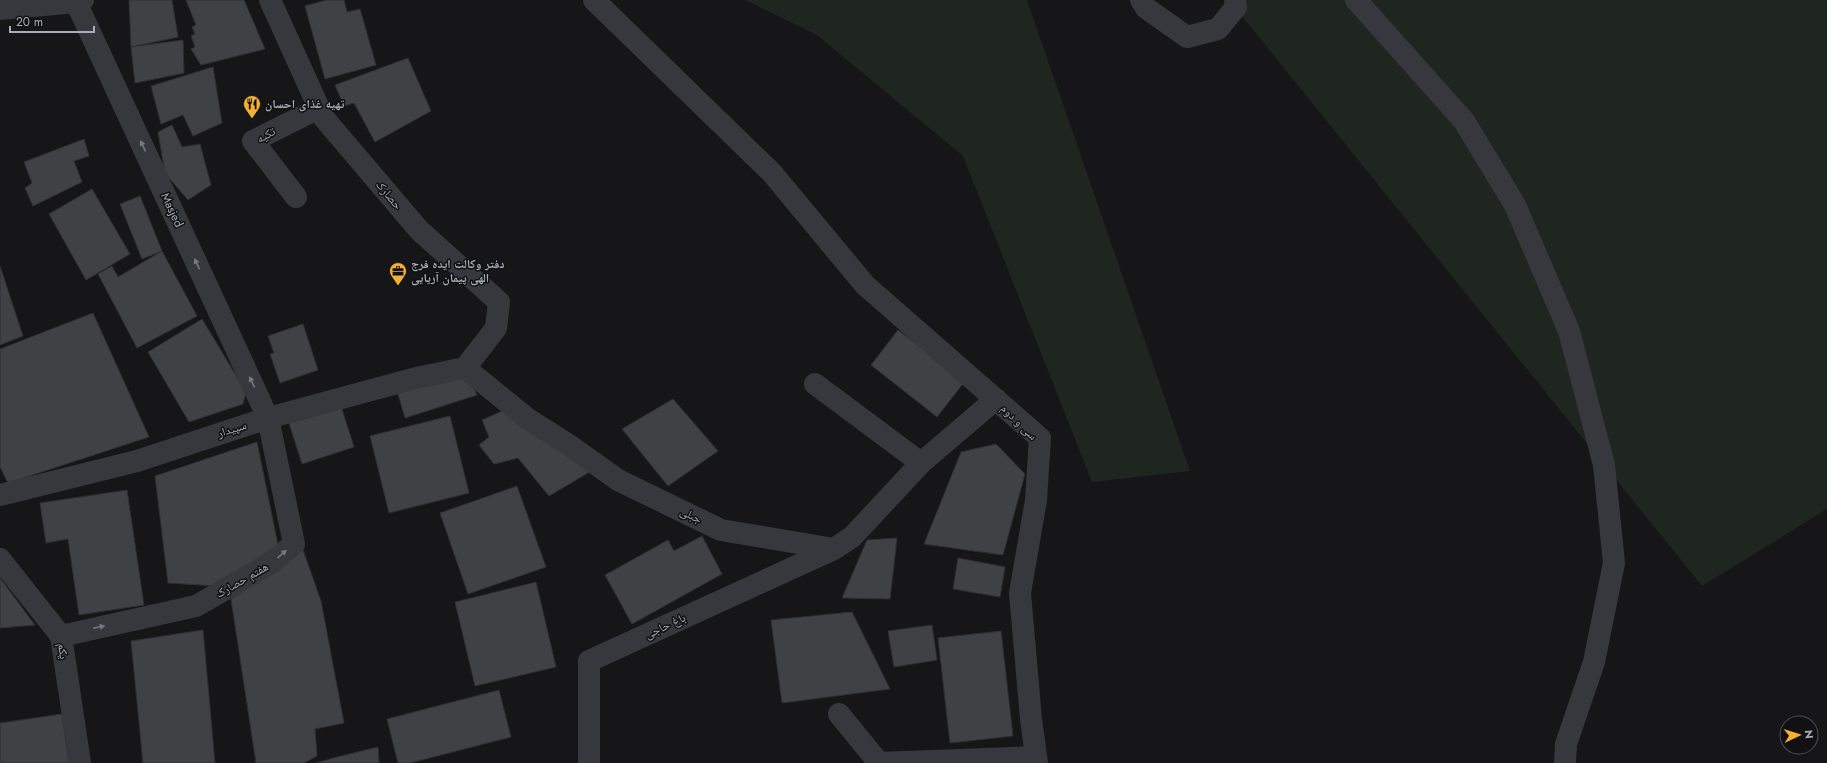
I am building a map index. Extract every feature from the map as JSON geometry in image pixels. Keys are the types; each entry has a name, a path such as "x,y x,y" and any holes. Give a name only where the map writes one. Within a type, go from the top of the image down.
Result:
{"street":[{"name":"حصارک","path":"270,0 323,117 419,230 499,302 496,328 465,368"},
{"name":"سی و دوم","path":"594,0 772,173 865,285 1040,438 1036,500 1020,593 1031,719 1037,760"},
{"path":"1141,0 1146,8 1187,37 1218,29 1236,7 1235,0"},
{"path":"1356,0 1464,121 1515,204 1569,331 1604,465 1614,563 1594,662 1566,744 1565,763"},
{"path":"0,10 80,1"},
{"name":"Masjed","path":"80,1 268,418"},
{"name":"تکیه","path":"296,197 253,141 319,108"},
{"name":"سپیدار","path":"0,495 136,461 268,418 416,378 465,368"},
{"name":"جبلی","path":"465,368 521,414 625,483 721,530 834,549"},
{"path":"815,384 921,463"},
{"path":"834,549 852,536 921,463 996,400"},
{"name":"هفتم حصارک","path":"61,636 196,606 272,563 294,544 268,418"},
{"name":"باغ حاجی","path":"589,763 589,661 834,549"},
{"name":"یکم","path":"0,559 61,636 80,763"},
{"path":"839,714 879,763 1037,760"}],"shaded area":[{"path":"745,0 1027,0 1190,471 1092,482 963,156 817,35"},
{"path":"1229,0 1827,0 1827,509 1702,586"}],"building":[{"path":"129,0 172,0 178,37 131,47"},
{"path":"186,0 244,0 265,49 201,65 191,49 195,47 191,36 195,34 192,27 196,25"},
{"path":"326,0 344,0 347,12 360,9 376,65 325,79 305,6"},
{"path":"183,40 184,73 135,83 131,47"},
{"path":"408,58 431,111 375,142 354,103 344,106 335,85"},
{"path":"213,67 222,123 193,136 183,115 161,124 151,86"},
{"path":"172,125 182,147 200,144 211,185 188,200 165,173 158,132"},
{"path":"84,139 89,156 74,161 82,182 33,206 25,188 32,183 24,162"},
{"path":"92,189 130,254 86,280 49,214"},
{"path":"140,196 162,251 142,259 120,204"},
{"path":"162,251 197,316 137,348 98,274 112,266 118,277"},
{"path":"0,266 23,336 0,345"},
{"path":"93,313 149,437 8,483 0,467 0,349"},
{"path":"202,319 246,392 243,404 189,422 148,352"},
{"path":"303,324 318,370 280,383 270,354 274,353 268,336"},
{"path":"898,330 965,381 937,417 871,365"},
{"path":"465,371 477,395 405,418 396,387"},
{"path":"673,399 718,451 668,486 622,429"},
{"path":"340,403 354,447 302,464 288,420"},
{"path":"507,409 593,470 549,496 518,458 494,464 479,445 489,437 482,420"},
{"path":"450,416 469,493 389,513 370,436"},
{"path":"257,442 278,545 217,586 168,583 155,476"},
{"path":"996,444 1025,474 1003,555 924,544 961,452"},
{"path":"517,486 546,567 468,594 440,513"},
{"path":"127,490 144,605 79,615 68,539 46,543 40,503"},
{"path":"702,536 722,574 632,624 605,575 668,540 674,551"},
{"path":"897,538 890,599 842,598 867,540"},
{"path":"302,547 321,601 344,723 315,729 317,756 304,763 256,763 231,599"},
{"path":"958,558 1005,567 1000,597 953,589"},
{"path":"0,578 35,625 0,628"},
{"path":"536,582 556,667 475,686 455,602"},
{"path":"852,612 890,689 782,703 771,620"},
{"path":"932,625 937,660 894,667 888,631"},
{"path":"203,630 215,763 143,763 131,641"},
{"path":"1001,631 1013,736 950,743 938,638"},
{"path":"499,690 511,737 410,763 398,763 387,719"},
{"path":"62,714 69,763 0,763 0,723"},
{"path":"378,747 379,763 316,763 333,758"}],"place":[{"name":"تهیه غذای احسان","path":"252,119"},
{"name":"دفتر وکالت ایده فرج الهی پیمان آریایی","path":"398,286"}]}
